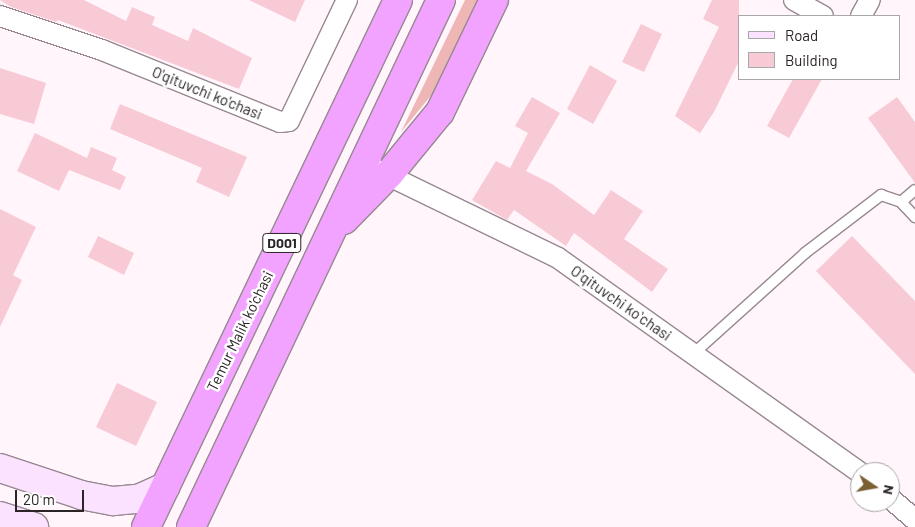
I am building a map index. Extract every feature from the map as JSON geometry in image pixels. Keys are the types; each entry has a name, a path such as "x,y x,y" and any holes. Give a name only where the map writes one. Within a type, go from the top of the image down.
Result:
{"highway":[{"name":"Temur Malik ko'chasi","path":"146,527 398,0"},
{"name":"D001","path":"191,527 441,0"},
{"path":"330,235 389,174 440,112 494,0"}],"main road":[{"path":"0,468 81,495 113,501 138,499 165,487"},
{"path":"0,516 34,527"}],"street":[{"name":"O'qituvchi ko'chasi","path":"0,16 102,50 280,122 289,121 347,0"},
{"path":"794,0 821,15"},
{"path":"862,15 870,0"},
{"name":"Oʻqituvchi koʻchasi","path":"363,164 389,174 558,258 850,466"},
{"path":"900,507 915,520"}],"lane":[{"path":"901,202 915,190"},
{"path":"693,354 805,253 881,195 901,202 915,217"}],"shaded area":[{"path":"465,0 479,0 434,92 401,132"}],"building":[{"path":"0,0 84,0 126,21 132,7 155,17 152,25 188,41 193,28 252,58 239,89 58,20 56,22 11,7"},
{"path":"249,0 305,0 295,22"},
{"path":"712,0 739,0 738,63 714,112 700,133 675,116 719,27 703,19"},
{"path":"641,24 662,34 644,72 622,62"},
{"path":"590,65 617,81 593,124 567,109"},
{"path":"0,68 46,83 34,124 0,114"},
{"path":"792,80 821,80 789,138 767,126"},
{"path":"532,97 560,113 526,171 552,184 594,215 611,190 643,211 624,239 668,269 652,292 574,233 566,246 514,210 507,220 472,200 496,161 510,168 528,133 515,126"},
{"path":"897,97 915,122 915,183 868,118"},
{"path":"120,104 247,157 229,197 196,182 202,168 110,129"},
{"path":"35,133 87,158 91,147 117,158 112,170 126,177 120,190 69,170 59,191 17,171"},
{"path":"0,209 36,227 13,275 22,280 0,327"},
{"path":"98,236 134,253 124,275 88,257"},
{"path":"852,236 915,301 915,374 816,271"},
{"path":"117,383 157,402 136,446 96,427"}]}
